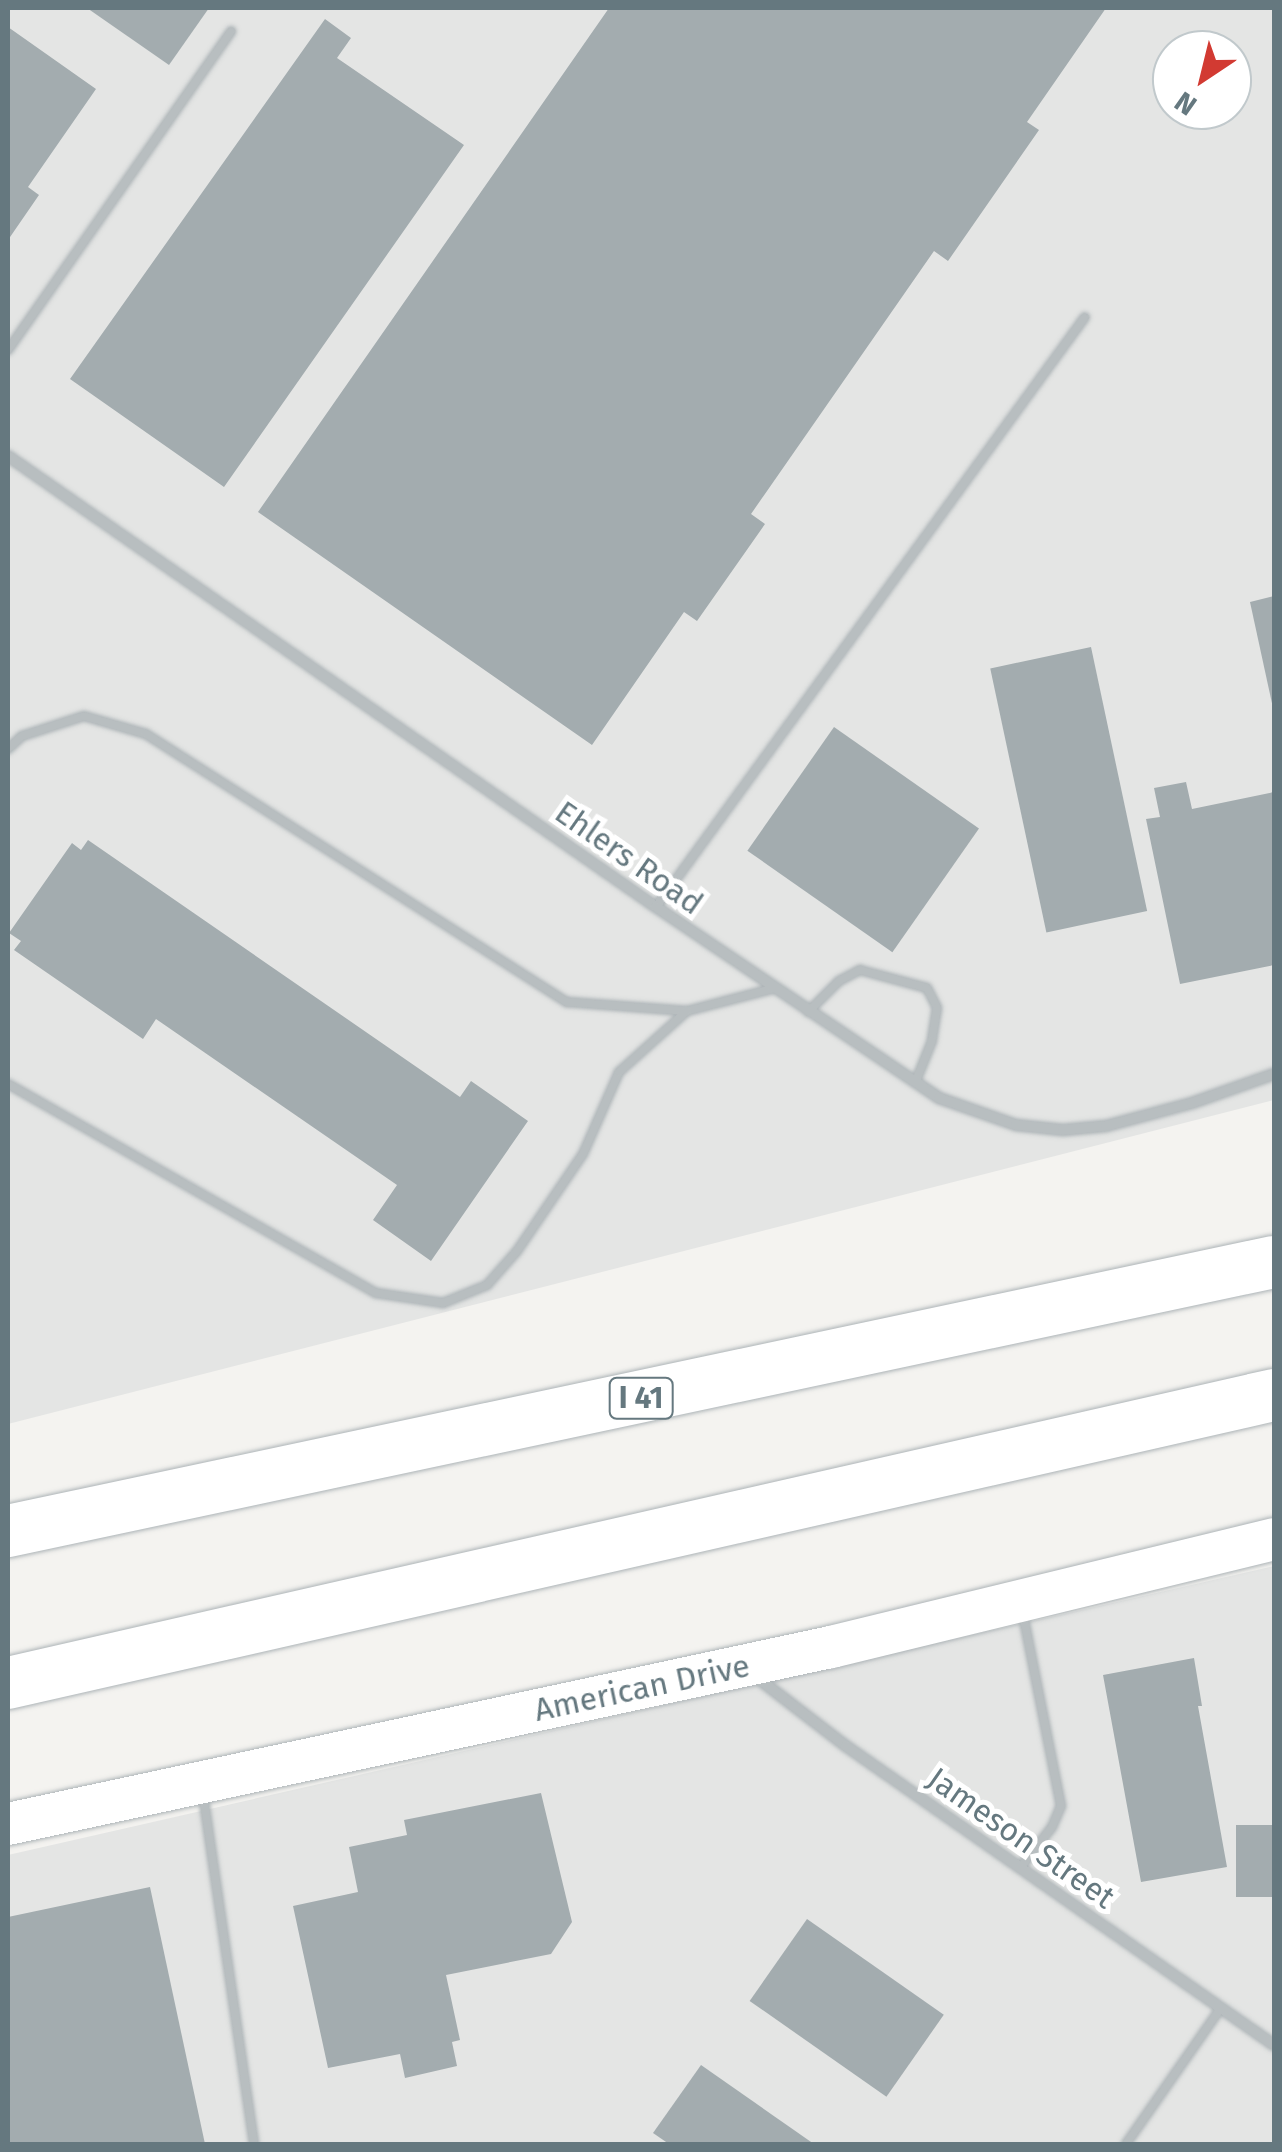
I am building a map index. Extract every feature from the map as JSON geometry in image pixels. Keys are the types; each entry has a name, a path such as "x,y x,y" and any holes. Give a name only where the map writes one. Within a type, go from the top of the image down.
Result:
{"highway":[{"name":"I 41","path":"8,1531 1274,1262"},
{"path":"8,1684 1274,1395"}],"street":[{"name":"Ehlers Road","path":"8,456 808,1012 915,1084 975,1114 1016,1125 1063,1130 1124,1121 1274,1074"},
{"name":"American Drive","path":"8,1824 742,1666 1274,1538"},
{"name":"Jameson Street","path":"742,1666 846,1746 1274,2044"}],"lane":[{"path":"8,350 231,31"},
{"path":"656,907 1086,317"},
{"path":"8,749 22,736 84,716 146,734 567,1002 687,1011 775,988"},
{"path":"808,1012 839,981 860,970 927,988 937,1008 932,1041 915,1084"},
{"path":"8,1084 376,1293 442,1303 486,1284 517,1251 584,1154 618,1072 687,1011"},
{"path":"1020,1601 1062,1806 1052,1827 1020,1868"},
{"path":"200,1780 254,2144"},
{"path":"1126,2144 1221,2008"}],"shaded area":[{"path":"8,8 1274,8 1274,1100 8,1424"},
{"path":"1274,1566 1274,2144 8,2144 8,1855"}],"building":[{"path":"87,8 209,8 169,65"},
{"path":"609,8 1106,8 1027,122 1039,130 948,261 934,251 751,514 765,524 697,621 684,612 592,745 258,512"},
{"path":"325,19 351,38 337,58 464,145 224,487 70,379"},
{"path":"8,27 96,89 28,187 39,195 8,240"},
{"path":"1274,596 1274,707 1273,708 1250,602"},
{"path":"1091,647 1147,911 1046,933 990,668"},
{"path":"834,727 979,829 892,952 747,851"},
{"path":"1186,782 1192,809 1274,792 1274,965 1180,984 1146,819 1160,817 1154,788"},
{"path":"88,840 460,1097 471,1081 528,1121 431,1261 373,1220 397,1185 156,1019 143,1039 14,950 21,941 9,933 72,843 81,850"},
{"path":"1194,1658 1202,1706 1198,1706 1227,1867 1141,1882 1103,1675"},
{"path":"541,1793 572,1922 551,1954 446,1975 460,2040 452,2042 457,2066 405,2078 400,2054 328,2068 293,1906 358,1892 349,1847 407,1835 404,1820"},
{"path":"1236,1825 1274,1825 1274,1897 1236,1897"},
{"path":"150,1887 205,2144 8,2144 8,1917"},
{"path":"807,1919 944,2015 886,2097 750,2001"},
{"path":"701,2065 814,2144 669,2144 653,2133"}]}
